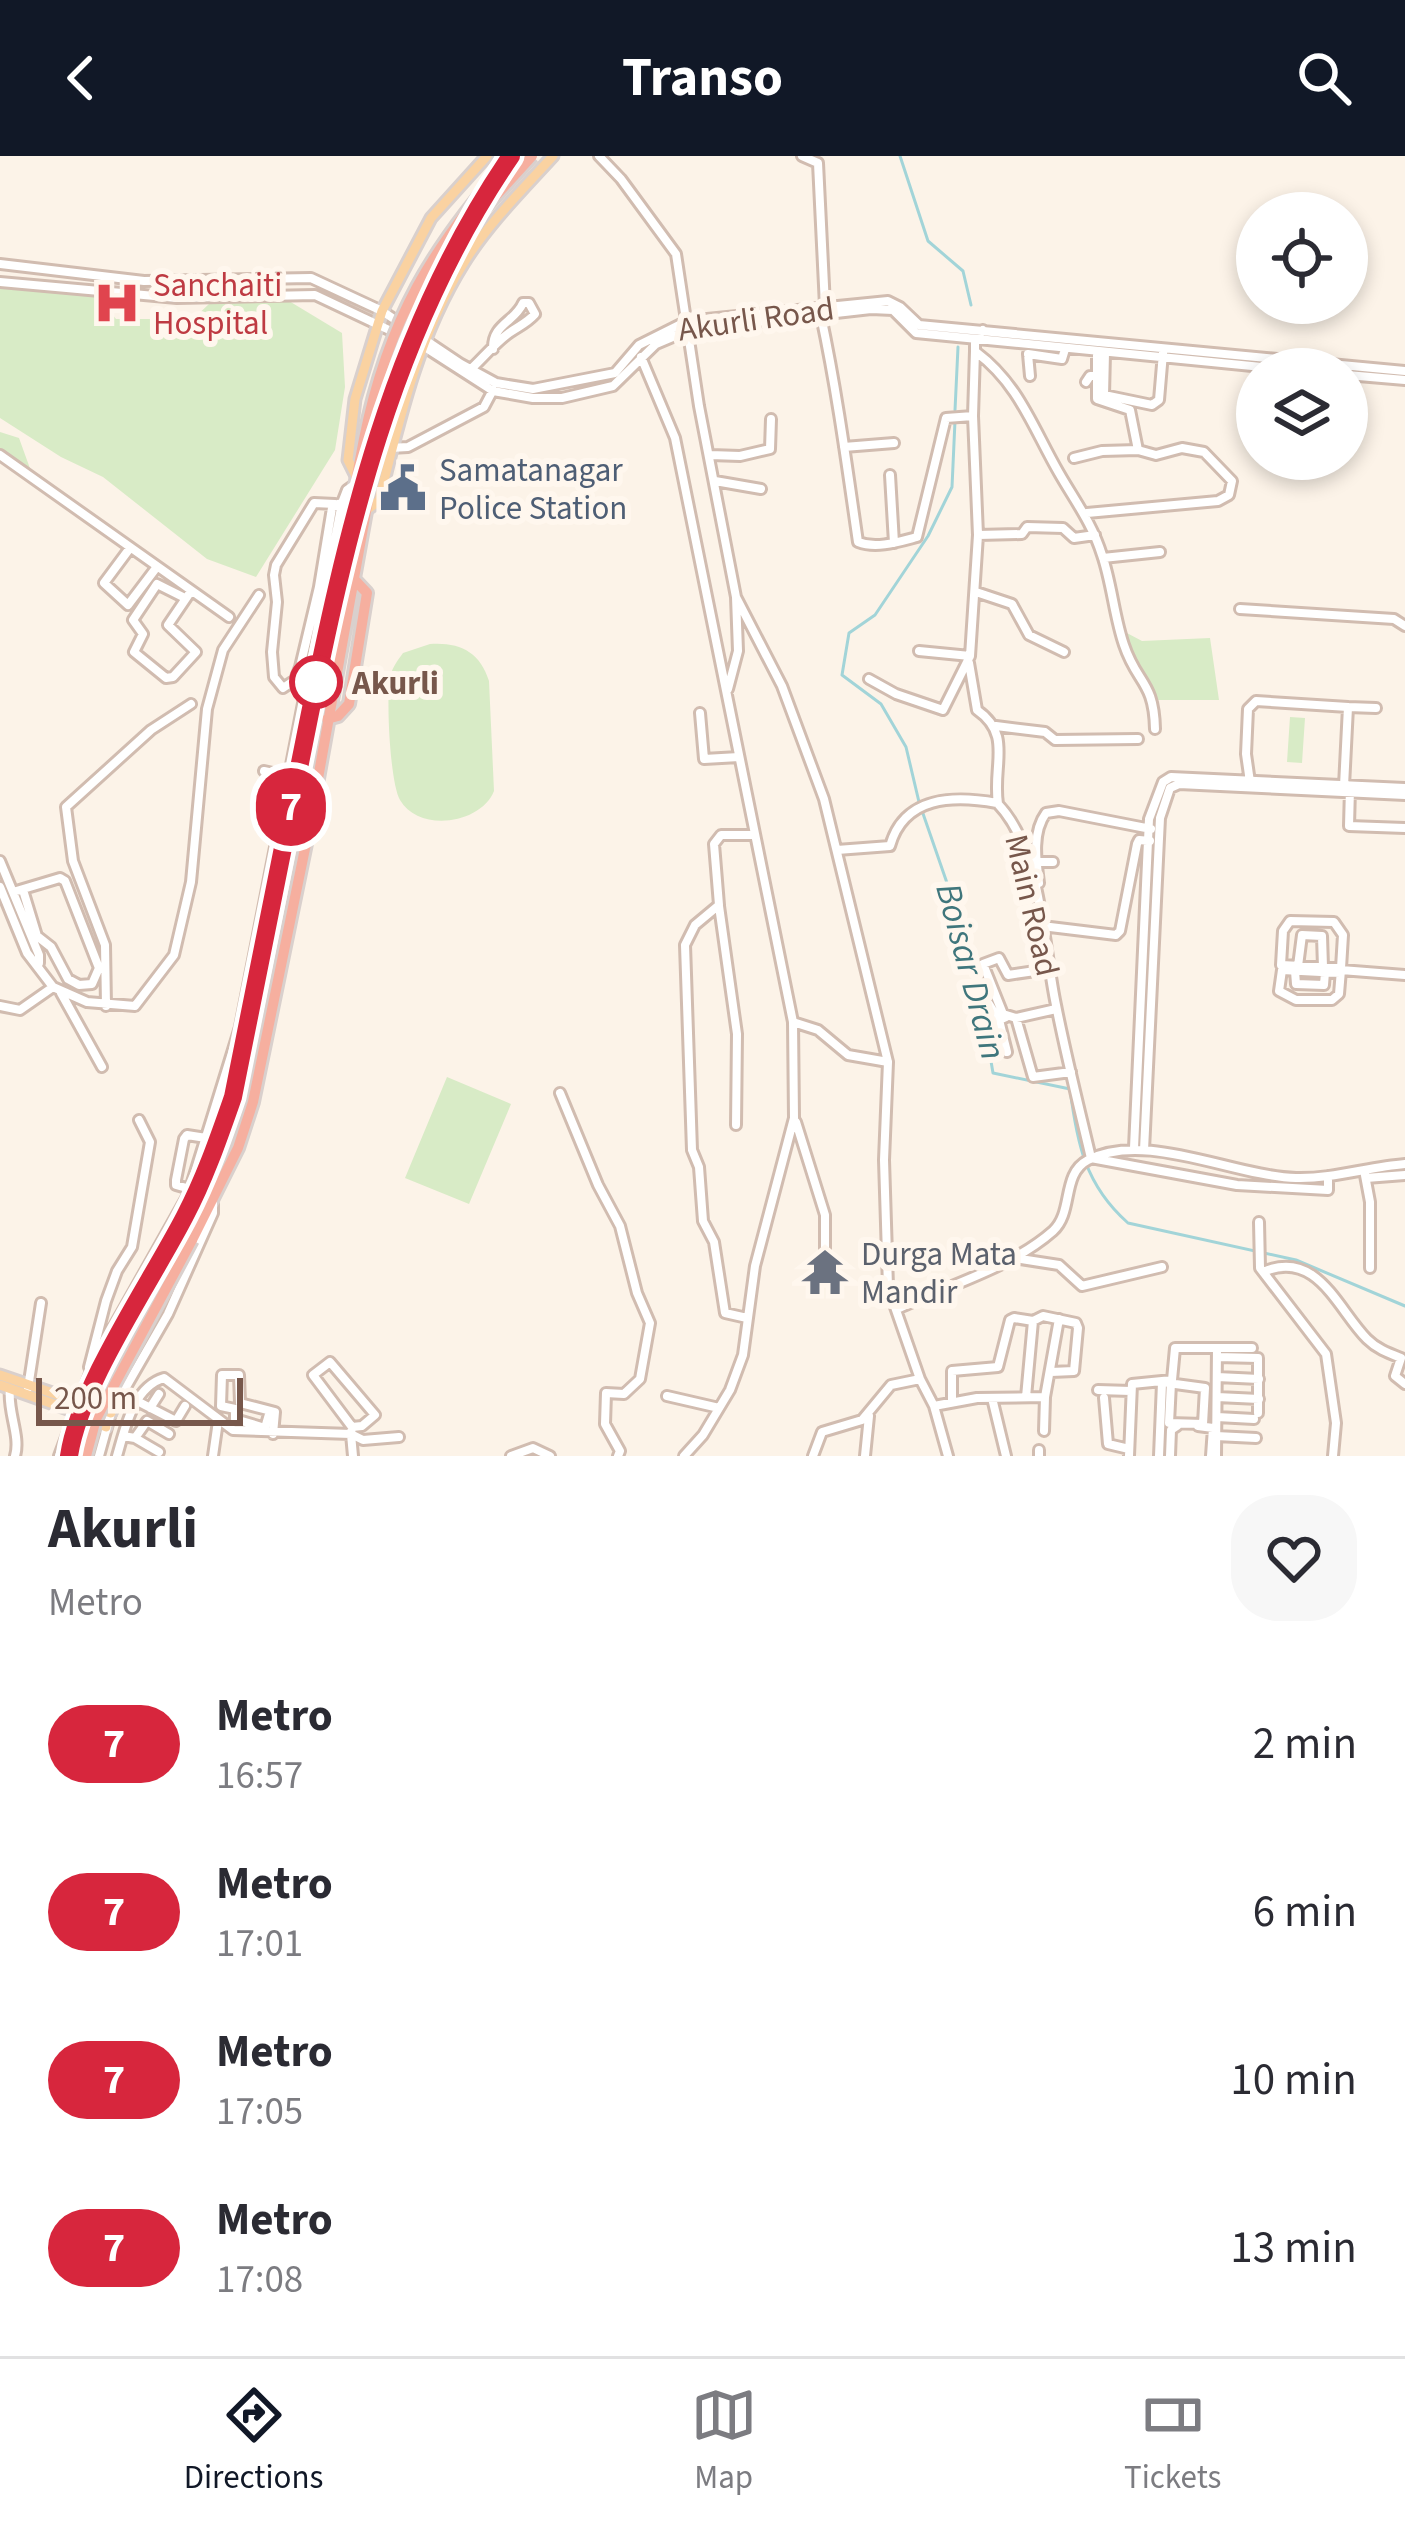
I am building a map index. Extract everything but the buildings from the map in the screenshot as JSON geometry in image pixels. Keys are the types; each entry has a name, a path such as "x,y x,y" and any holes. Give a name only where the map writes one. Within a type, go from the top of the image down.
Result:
{"highway":[{"path":"74,1456 101,1383 179,1234 192,1192 223,1144 236,1105 343,503 355,480 377,380 416,283 467,206 512,156"},
{"path":"86,1456 106,1396 238,1148 253,1102 308,834 376,449 406,332 459,239 532,156"},
{"path":"327,719 350,704 367,593 351,576"},
{"path":"341,637 360,640"}],"main road":[{"path":"355,480 348,460 355,399 382,311 430,218 487,156"},
{"path":"364,511 380,501 424,342 465,260 553,156"},
{"path":"0,1376 106,1427"},
{"path":"5,1387 77,1398 111,1413"}],"street":[{"path":"599,156 672,244 736,597 738,652 728,690"},
{"path":"802,156 818,164 823,311 858,542 894,543 916,537 946,418 973,416"},
{"name":"Akurli Road","path":"0,264 137,280 311,278 382,311 495,387 533,398 589,393 624,378 656,344 688,325"},
{"name":"Akurli Road","path":"0,282 176,298 315,295 424,342 495,387 533,389 615,373 639,345 688,325 823,311 888,308 916,333 1100,349"},
{"path":"470,370 494,349 510,332 532,319 535,314 529,303 523,303 501,325 493,338 494,349"},
{"path":"869,679 943,710 970,660 978,535 973,416 976,335"},
{"path":"976,335 1034,418 1059,472 1087,513 1127,656 1154,697 1155,730"},
{"name":"Akurli Road","path":"1026,345 1236,360"},
{"path":"1026,345 1030,376"},
{"path":"1100,349 1091,395 1099,402 1130,410 1138,450"},
{"path":"1100,349 1104,395 1152,405 1159,400 1163,354"},
{"path":"641,357 675,438 793,1022 794,1118 755,1266 743,1354 719,1408 683,1456"},
{"name":"Akurli Road","path":"1211,358 1236,362"},
{"name":"Akurli Road","path":"1368,373 1405,376"},
{"path":"1086,382 1089,376 1096,376"},
{"path":"376,449 408,447 484,407 495,387"},
{"path":"710,454 740,456 770,449 771,418"},
{"path":"844,447 894,443"},
{"path":"1074,458 1102,451 1156,454 1182,448 1204,452 1232,482 1229,495 1218,501 1087,513"},
{"path":"0,455 154,571 229,617"},
{"path":"890,475 894,543"},
{"path":"715,481 761,489"},
{"path":"314,503 343,503 322,588 300,668 295,680 283,688 274,677 272,652 276,565 314,503"},
{"path":"978,535 1022,534 1027,527 1063,528 1074,538 1095,535"},
{"path":"127,551 104,583 128,605 154,571"},
{"path":"1103,558 1160,552"},
{"path":"158,584 188,594 168,625 196,652 173,677 166,678 134,652 143,634 133,620 158,584"},
{"path":"263,771 296,777 322,588"},
{"path":"976,592 1012,604 1029,635 1064,652"},
{"path":"0,1006 20,1010 57,990 106,1006 134,1006 174,955 191,881 207,709 224,650 259,595"},
{"path":"736,597 782,686 824,799 837,850 887,1062 888,1287 948,1456"},
{"path":"1240,609 1394,619 1405,626"},
{"path":"919,651 970,660"},
{"name":"Main Road","path":"970,660 976,710 995,726 998,804 1012,819 1037,895 1087,1161"},
{"path":"106,1006 105,945 74,861 64,812 152,730 191,704"},
{"path":"1250,783 1246,754 1250,704 1376,708"},
{"path":"1348,707 1349,826 1405,828"},
{"path":"700,713 704,759 739,757"},
{"path":"995,726 1045,732 1055,740 1138,739"},
{"path":"1139,1149 1154,829 1171,777 1405,791"},
{"path":"837,850 890,846 903,818 920,806 965,797 998,804"},
{"path":"1040,883 1036,862 1040,820 1050,811 1154,829"},
{"path":"736,1125 737,1034 714,844 721,835 755,835"},
{"path":"1042,926 1120,931 1137,844 1154,841"},
{"path":"59,1456 88,1375 192,1192 240,1027 282,848"},
{"path":"1036,862 1053,862"},
{"path":"1,865 37,936 68,979 79,985 92,984 99,968 65,881 60,878 18,891"},
{"path":"0,887 38,964 102,1067"},
{"path":"18,891 18,916"},
{"path":"719,905 695,926 685,945 692,1150 725,1313 747,1318"},
{"path":"1297,968 1280,972 1280,992 1296,1000 1332,1000 1339,994 1341,970 1342,935 1334,922 1294,919 1283,931 1280,963 1297,968 1341,970 1405,975"},
{"path":"1301,934 1324,938 1324,970 1324,986 1296,984 1301,934"},
{"path":"31,951 48,946"},
{"path":"1049,970 1008,975 999,958 983,964 1033,1077 1071,1072"},
{"path":"989,1004 1008,1018 1056,1009"},
{"path":"1007,1052 1008,1018"},
{"path":"793,1022 818,1030 848,1055 887,1062"},
{"path":"560,1093 620,1226 650,1323 640,1378 624,1394 606,1393 605,1424 620,1451 618,1456"},
{"path":"794,1118 825,1215 825,1266"},
{"path":"88,1375 106,1301 133,1247 150,1142 139,1120"},
{"path":"192,1192 176,1185 184,1139 206,1138"},
{"path":"897,1310 1013,1258 1058,1226 1073,1176 1087,1161 1139,1149 1258,1174 1405,1175"},
{"path":"1087,1161 1282,1190 1328,1190 1328,1176"},
{"path":"1365,1174 1405,1164"},
{"path":"1365,1174 1370,1268"},
{"path":"99,1456 111,1413 168,1314 213,1214 213,1197"},
{"path":"1259,1222 1261,1270 1326,1354 1336,1423 1333,1456"},
{"path":"133,1247 147,1270"},
{"path":"1013,1258 1059,1265 1086,1286 1162,1268"},
{"path":"1261,1270 1282,1268 1318,1278 1369,1341 1401,1358 1396,1376 1405,1384"},
{"path":"28,1390 41,1303"},
{"path":"952,1402 952,1371 998,1367 1010,1320 1034,1321 1043,1316 1076,1324 1073,1371 1051,1372"},
{"path":"1044,1431 1059,1319"},
{"path":"1026,1397 1034,1321"},
{"path":"1159,1456 1166,1383 1174,1377 1175,1348 1258,1358 1256,1416 1216,1418"},
{"path":"1217,1353 1252,1348"},
{"path":"1216,1456 1217,1353"},
{"path":"117,1456 137,1401 148,1384 164,1378 233,1430 273,1434 351,1431 375,1414 330,1362 313,1375 351,1431 363,1440 399,1437"},
{"path":"1217,1377 1259,1378"},
{"path":"813,1456 822,1432 862,1420 891,1385 920,1379"},
{"path":"1131,1391 1101,1394 1108,1444 1130,1453 1131,1391 1136,1382 1166,1383 1205,1388 1203,1424 1169,1423 1166,1383"},
{"path":"5,1387 18,1445 15,1456"},
{"path":"150,1408 159,1394"},
{"path":"667,1396 719,1408"},
{"path":"934,1406 1045,1397"},
{"path":"1217,1397 1258,1399"},
{"path":"992,1398 1006,1456"},
{"path":"137,1401 178,1421 185,1406"},
{"path":"270,1411 265,1428 235,1419 237,1406 270,1411 275,1412 273,1434"},
{"path":"865,1456 869,1412"},
{"path":"135,1438 147,1421 169,1434"},
{"path":"213,1456 218,1421"},
{"path":"1170,1456 1174,1426 1212,1426 1216,1456"},
{"path":"351,1431 353,1456"},
{"path":"123,1436 159,1451"},
{"path":"1216,1436 1256,1438"},
{"path":"511,1456 533,1448 550,1456"}],"green space":[{"path":"0,288 96,294 116,319 193,319 209,304 289,301 342,333 345,387 335,450 256,577 207,559 103,477 0,418"},
{"path":"0,432 19,438 32,474 0,451"},
{"path":"1125,632 1142,641 1210,638 1219,700 1152,700 1120,651 1119,634"},
{"path":"430,644 467,651 489,681 494,791 476,811 449,820 421,817 409,810 400,800 391,759 388,704 392,671 403,653"},
{"path":"1290,717 1305,718 1302,763 1287,762"},
{"path":"447,1077 511,1104 469,1204 405,1178"}],"waterway":[{"path":"900,156 928,241 963,271 971,305"},
{"name":"Boisar Drain","path":"955,410 958,347"},
{"name":"Boisar Drain","path":"955,421 952,487 928,536 875,615 849,633 842,675 881,704 906,747 919,802 974,961 993,1073 1070,1089 1086,1162 1102,1194 1128,1223 1296,1260 1405,1306"}],"railway":[{"path":"69,1456 86,1401 186,1210 232,1101 331,608 355,513 383,420 418,329 460,241 511,156"}],"metro line":[{"name":"7","path":"69,1456 81,1410 205,1176 233,1097 338,574 362,482 427,301 511,156"}],"place":[{"name":"Sanchaiti Hospital","path":"117,303"},
{"name":"Samatanagar Police Station","path":"403,488"},
{"name":"Akurli","path":"316,682"},
{"name":"Durga Mata Mandir","path":"825,1272"}]}
